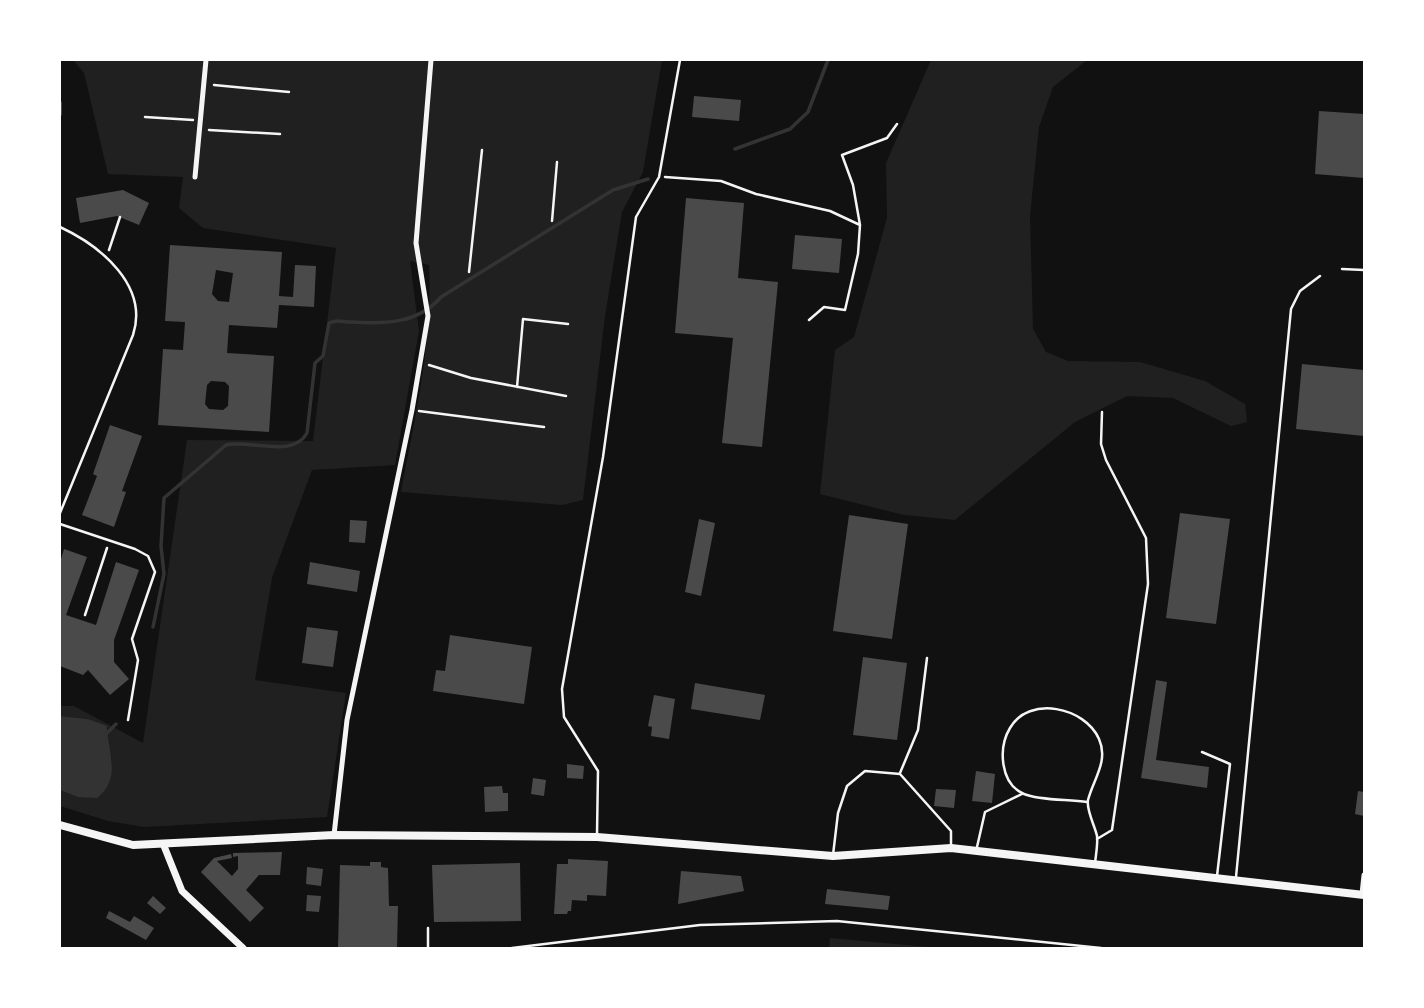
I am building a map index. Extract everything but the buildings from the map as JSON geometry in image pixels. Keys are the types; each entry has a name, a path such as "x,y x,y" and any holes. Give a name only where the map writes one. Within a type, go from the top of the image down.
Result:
{"main road":[{"path":"60,825 133,845 164,846 268,836 334,835 597,837 832,856 951,848 1217,876 1363,895"}],"street":[{"path":"195,177 206,60"},
{"path":"334,835 347,720 412,411 428,316 416,243 431,60"},
{"path":"164,846 182,891 243,948"},
{"path":"1363,895 1364,875"}],"lane":[{"path":"597,837 598,771 564,717 562,689 601,470 636,217 659,177 680,60"},
{"path":"60,102 60,115"},
{"path":"60,226 85,241 129,283 138,310 136,324 60,513"},
{"path":"1342,269 1364,270"},
{"path":"1236,879 1291,309 1300,291 1320,276"},
{"path":"1097,839 1112,830 1148,584 1146,538 1106,460 1101,444 1102,412"},
{"path":"60,524 148,556 155,572 132,639 138,660 128,720"},
{"path":"900,774 918,730 928,658"},
{"path":"1023,794 1007,778 1002,764 1009,729 1022,716 1038,709 1058,709 1076,714 1099,739 1102,758 1087,802 1097,839 1095,863"},
{"path":"1202,752 1230,764 1217,876"},
{"path":"832,856 838,813 847,786 864,771 900,774 951,831 951,848"},
{"path":"976,851 985,812 1023,794 1087,802"}],"path":[{"path":"203,85 289,92"},
{"path":"145,117 200,120"},
{"path":"809,320 824,307 845,310 858,254 860,225 853,185 842,155 887,138 897,124"},
{"path":"199,130 280,134"},
{"path":"469,272 482,150"},
{"path":"552,221 557,162"},
{"path":"659,177 720,181 756,194 830,211 860,225"},
{"path":"102,257 115,237 120,217"},
{"path":"517,387 523,319 568,324"},
{"path":"420,363 566,396"},
{"path":"412,411 544,427"},
{"path":"85,615 110,540"},
{"path":"512,948 701,925 799,920 837,921 1101,948"},
{"path":"428,928 428,948"}],"shaded area":[{"path":"73,60 662,60 643,172 622,212 605,316 583,500 562,505 401,492 422,379 430,294 429,265 410,261 419,331 395,465 312,470 272,578 255,680 346,693 327,817 144,827 108,821 60,806 60,790 66,792 112,769 112,763 108,728 88,719 60,716 60,706 74,706 143,743 187,440 313,441 336,248 203,228 179,208 183,177 108,174 84,73"},
{"path":"931,60 1087,60 1053,87 1039,127 1030,216 1033,329 1046,352 1068,361 1140,362 1205,381 1245,404 1247,422 1231,426 1173,398 1127,396 1075,422 955,520 904,515 820,494 835,350 854,337 887,218 886,163"},
{"path":"60,716 88,719 107,726 112,772 110,782 97,798 78,797 60,790"},
{"path":"830,938 940,948 829,948"}],"waterway":[{"path":"735,149 790,129 808,112 828,60"},
{"path":"153,627 164,574 161,546 164,498 226,445 282,447 300,441 307,433 315,363 323,356 329,323 388,322 422,313 441,297 613,190 648,179"},
{"path":"105,735 116,724"}]}
